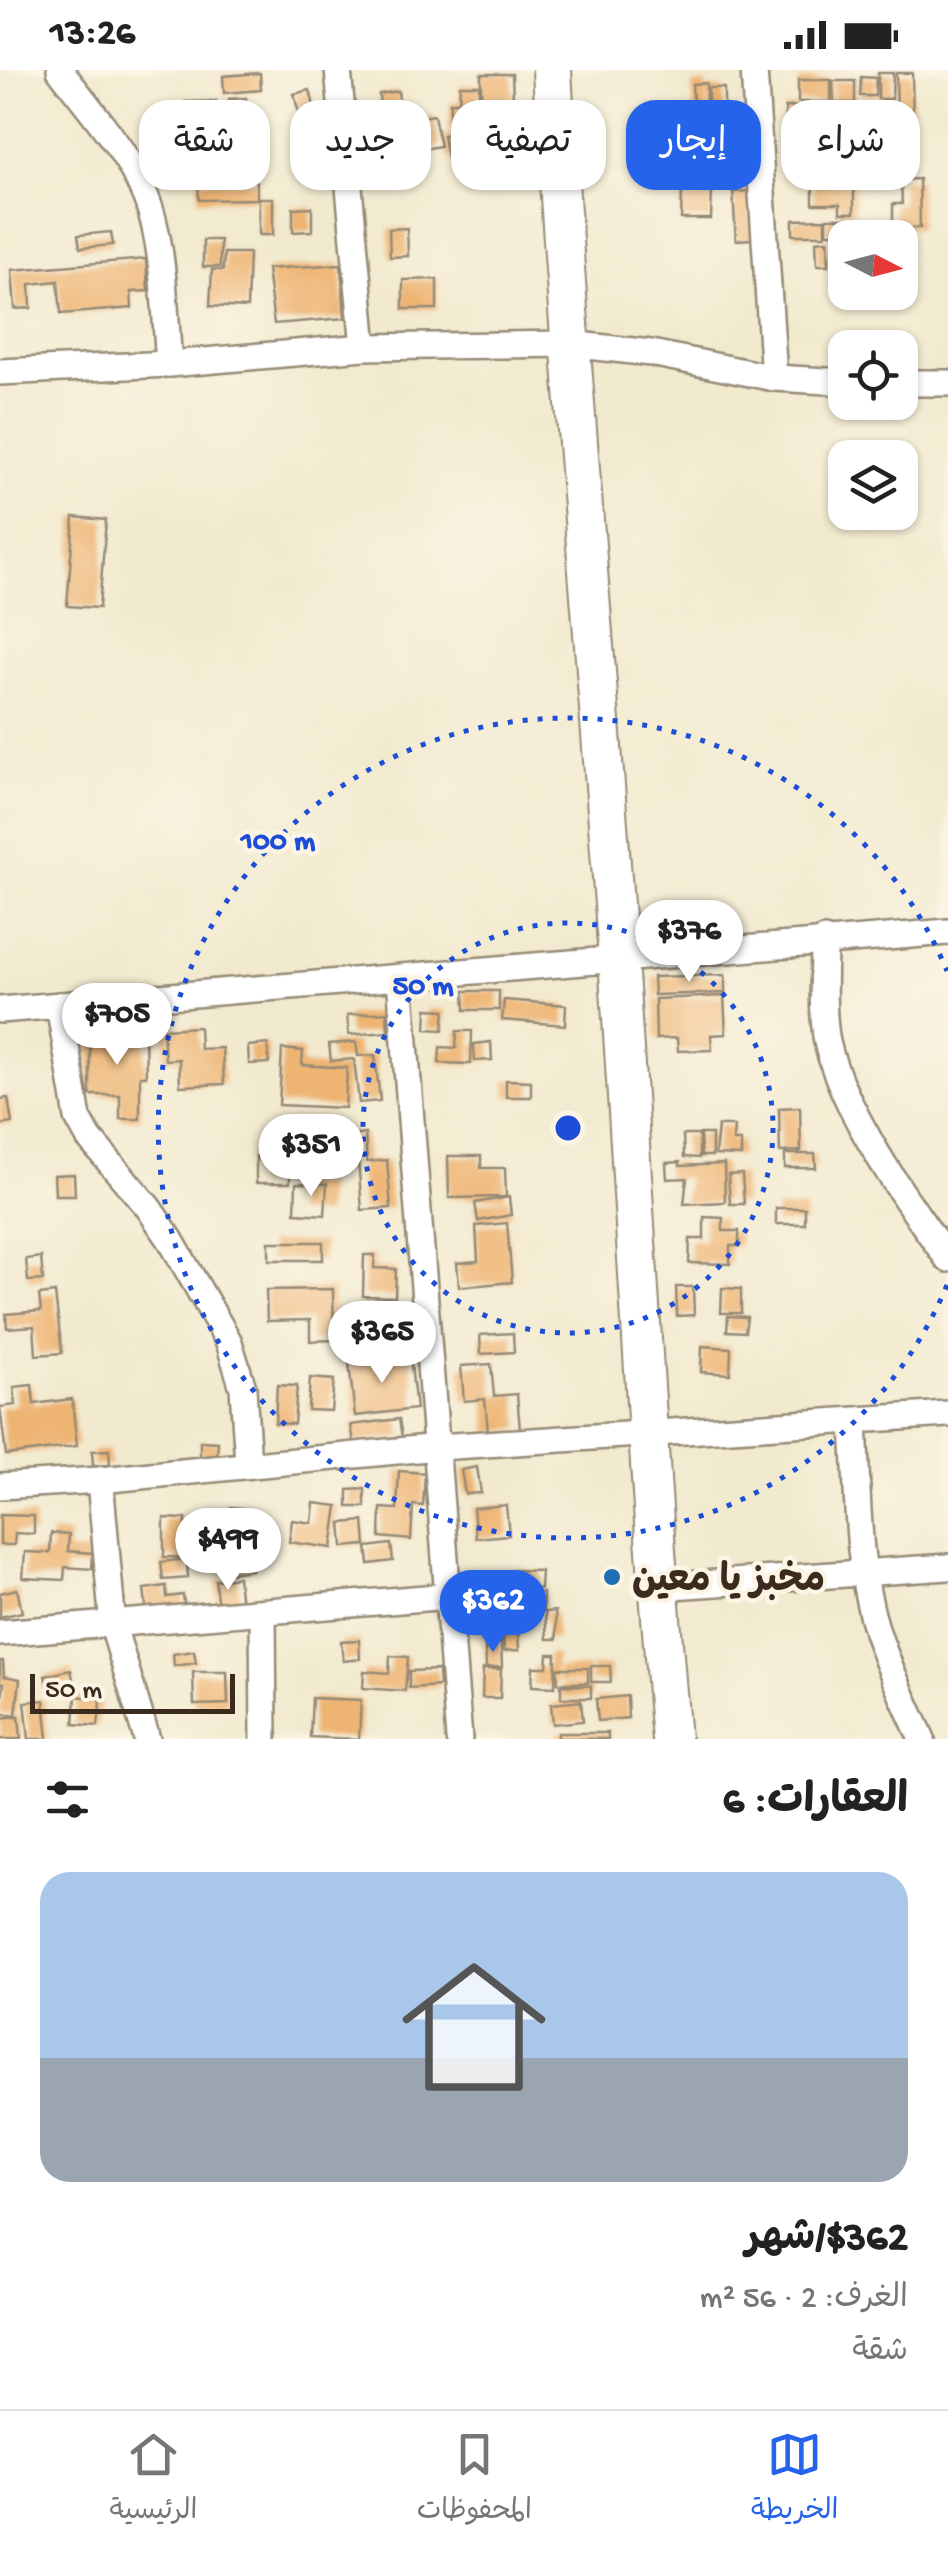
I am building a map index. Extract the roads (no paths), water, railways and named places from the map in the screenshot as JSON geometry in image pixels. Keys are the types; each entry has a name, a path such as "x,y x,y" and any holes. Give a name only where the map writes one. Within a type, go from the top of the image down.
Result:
{"street":[{"path":"60,70 118,147 152,217 161,268 168,364"},
{"path":"338,70 364,347"},
{"path":"552,70 569,344 618,958 646,1435 671,1739"},
{"path":"754,70 774,378"},
{"path":"0,372 168,364 364,347 569,344 652,353 774,378 828,381"},
{"path":"918,383 948,383"},
{"path":"0,1010 948,932"},
{"path":"824,940 826,1037 836,1076 909,1205 948,1260"},
{"path":"400,978 459,1739"},
{"path":"59,1005 78,1118 88,1138 148,1207 229,1342 243,1388 248,1463"},
{"path":"0,1486 438,1447 948,1414"},
{"path":"854,1423 864,1571 876,1629 922,1739"},
{"path":"100,1480 114,1626 147,1739"},
{"path":"658,1587 948,1566"},
{"path":"0,1634 449,1596"},
{"path":"262,1613 264,1739"}],"place":[{"name":"مخبز يا معين","path":"612,1577"}]}
